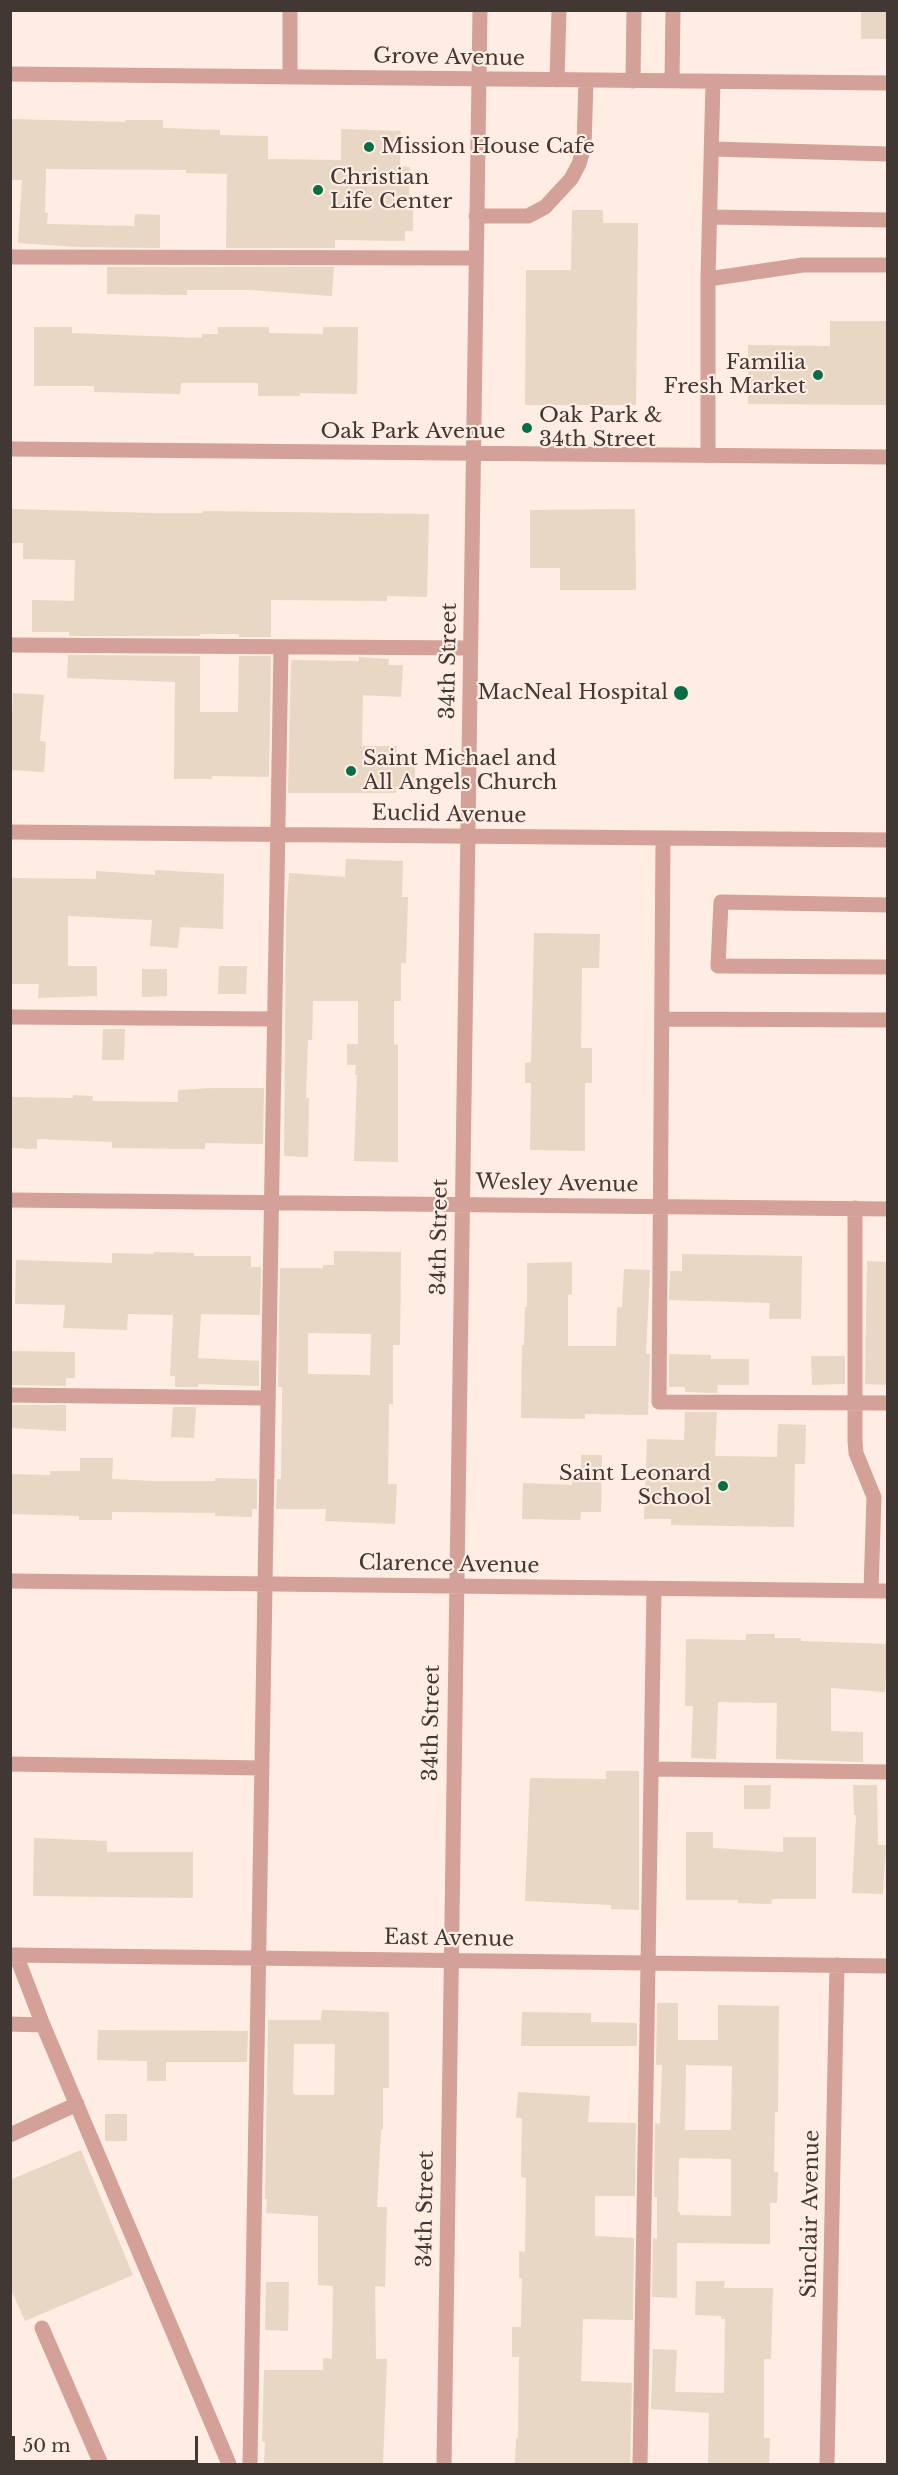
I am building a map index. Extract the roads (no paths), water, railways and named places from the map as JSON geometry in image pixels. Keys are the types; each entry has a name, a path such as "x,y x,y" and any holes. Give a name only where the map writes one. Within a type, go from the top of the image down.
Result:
{"street":[{"path":"290,10 290,77"},
{"name":"34th Street","path":"444,2464 480,10"},
{"path":"557,80 559,10"},
{"path":"633,81 634,10"},
{"path":"672,81 673,10"},
{"name":"Grove Avenue","path":"10,74 888,83"},
{"path":"476,216 528,216 544,207 571,179 584,147 586,80"},
{"path":"708,455 708,279 713,82"},
{"path":"712,149 888,154"},
{"path":"710,217 888,220"},
{"path":"10,257 476,258"},
{"path":"708,279 802,265 888,265"},
{"name":"Oak Park Avenue","path":"10,449 888,457"},
{"path":"10,645 470,648"},
{"path":"250,2464 281,647"},
{"name":"Euclid Avenue","path":"10,832 888,840"},
{"path":"663,838 659,1402 888,1403"},
{"path":"888,905 721,902 718,966 888,967"},
{"path":"10,1017 274,1019"},
{"path":"663,1019 888,1020"},
{"name":"Wesley Avenue","path":"10,1200 888,1209"},
{"path":"855,1208 856,1453 874,1497 871,1591"},
{"path":"10,1395 268,1398"},
{"name":"Clarence Avenue","path":"10,1581 888,1592"},
{"path":"640,2464 654,1589"},
{"path":"10,1764 262,1768"},
{"path":"651,1769 888,1773"},
{"path":"13,1955 229,2464"},
{"name":"East Avenue","path":"13,1955 888,1966"},
{"name":"Sinclair Avenue","path":"827,2464 837,1965"},
{"path":"10,2024 43,2025"},
{"path":"10,2135 77,2104"},
{"path":"42,2328 101,2464"}],"place":[{"name":"Mission House Cafe","path":"369,147"},
{"name":"Christian Life Center","path":"318,190"},
{"name":"Familia Fresh Market","path":"818,375"},
{"name":"Oak Park & 34th Street","path":"527,428"},
{"name":"MacNeal Hospital","path":"681,693"},
{"name":"Saint Michael and All Angels Church","path":"351,771"},
{"name":"Saint Leonard School","path":"723,1486"}]}
